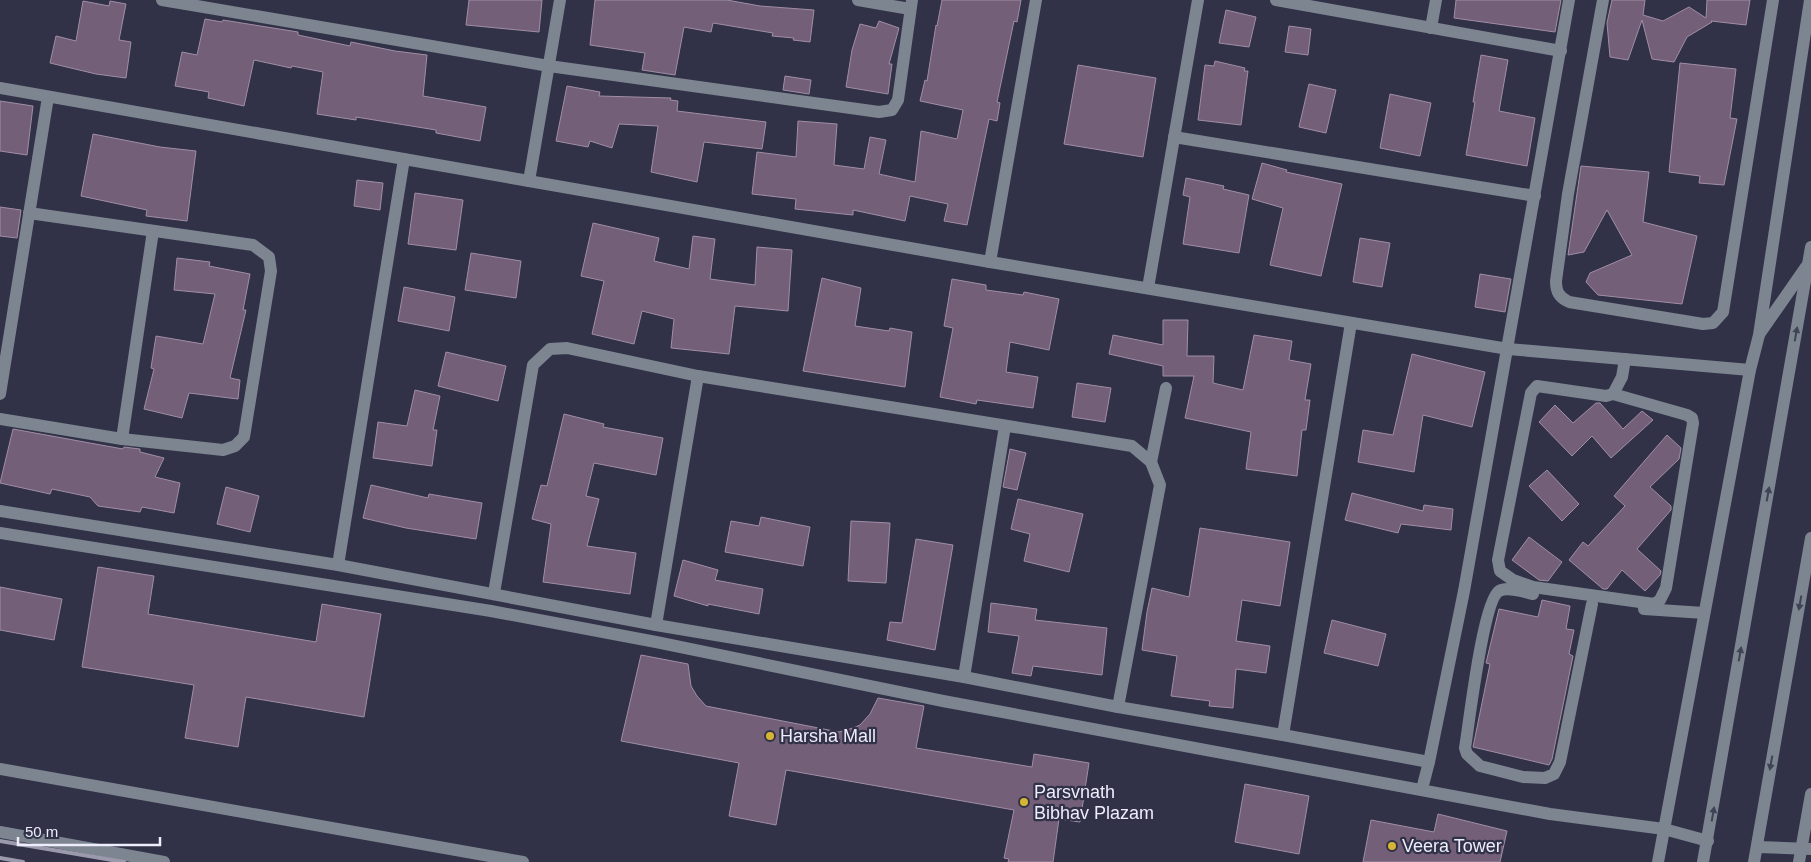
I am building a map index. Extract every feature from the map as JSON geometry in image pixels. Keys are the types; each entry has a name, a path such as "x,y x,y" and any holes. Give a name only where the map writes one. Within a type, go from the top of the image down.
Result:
{"street":[{"path":"162,0 549,66 880,112 892,110 898,100 911,5 858,0"},
{"path":"529,181 560,0"},
{"path":"990,262 1036,0"},
{"path":"1148,288 1198,0"},
{"path":"1276,0 1340,6 1431,28 1560,51"},
{"path":"1431,28 1436,0"},
{"path":"1422,789 1464,591 1569,0"},
{"path":"1603,0 1568,194 1556,291 1562,298 1570,302 1703,324 1714,323 1723,312 1774,0"},
{"path":"1658,862 1750,370 1759,335 1810,0"},
{"path":"0,88 990,262 1508,349 1750,370"},
{"path":"0,394 48,97"},
{"path":"1174,137 1535,196"},
{"path":"338,566 404,159"},
{"path":"0,419 122,439 223,450 235,446 244,437 271,271 269,257 252,246 29,213"},
{"path":"122,439 153,231"},
{"path":"1703,862 1811,247"},
{"path":"1759,335 1808,264"},
{"path":"1283,735 1351,323"},
{"path":"494,593 533,365 550,350 567,348 698,376 1132,446 1151,462 1160,485 1118,707"},
{"path":"1613,394 1687,415 1692,418 1693,423 1666,588 1660,600 1654,604 1533,587 1513,580 1500,571 1498,560 1531,393 1537,386 1606,396 1613,394 1622,377 1625,359"},
{"path":"656,624 698,376"},
{"path":"1151,462 1166,388"},
{"path":"964,677 1005,426"},
{"path":"0,511 494,593 656,624 964,677 1118,707 1429,762"},
{"path":"0,533 500,613 656,642 942,701 1550,814 1664,829 1708,841"},
{"path":"1754,862 1811,538"},
{"path":"1592,604 1560,762 1554,774 1545,778 1523,777 1480,766 1467,754 1465,748 1485,623 1492,599 1498,592 1506,589 1592,604 1704,613"},
{"path":"0,769 523,862"},
{"path":"1799,862 1806,849 1811,794"},
{"path":"0,832 164,862"},
{"path":"1757,847 1806,849"}],"building":[{"path":"469,0 542,0 539,32 466,25"},
{"path":"595,0 727,0 760,6 814,10 810,42 772,36 773,33 713,23 711,32 684,27 675,75 642,70 645,53 590,45"},
{"path":"942,0 1021,0 1017,22 1014,21 997,102 1000,103 997,121 989,119 967,225 944,221 948,204 910,196 905,221 853,210 853,215 795,209 796,199 752,194 757,152 796,157 798,121 837,124 834,165 864,169 870,137 886,140 879,174 915,182 921,131 957,139 963,110 920,101 925,80 927,81"},
{"path":"1456,0 1561,0 1555,32 1454,18"},
{"path":"1612,0 1645,0 1643,15 1663,21 1689,7 1706,18 1707,0 1750,0 1746,25 1711,21 1687,37 1674,62 1652,59 1642,20 1628,60 1610,57 1607,23"},
{"path":"83,1 109,6 110,1 126,4 119,40 131,42 126,78 96,74 50,63 56,36 76,41"},
{"path":"1226,10 1256,17 1249,47 1219,43"},
{"path":"205,19 222,22 223,20 298,32 298,35 350,46 351,42 427,55 423,96 486,107 480,141 436,133 436,130 356,117 356,120 317,114 323,72 292,66 291,68 254,60 244,106 208,98 209,92 175,86 182,52 197,55"},
{"path":"879,21 899,28 889,64 892,64 888,94 846,87 852,50 860,24 876,28"},
{"path":"1289,26 1311,29 1308,55 1285,52"},
{"path":"1481,55 1508,60 1499,111 1535,118 1527,166 1466,155"},
{"path":"1215,61 1245,68 1244,71 1248,71 1241,125 1198,120 1205,65 1214,66"},
{"path":"1680,63 1736,69 1730,118 1737,119 1724,185 1699,183 1700,176 1669,172"},
{"path":"1078,65 1156,78 1143,157 1064,144"},
{"path":"785,76 811,80 809,94 783,90"},
{"path":"1309,84 1336,90 1326,133 1299,127"},
{"path":"567,86 600,92 599,96 671,98 670,100 678,101 677,111 766,122 762,149 704,142 697,182 651,172 658,126 619,124 612,148 590,141 588,147 556,141"},
{"path":"1390,94 1431,103 1420,156 1380,148"},
{"path":"0,101 33,106 27,155 0,151"},
{"path":"93,134 160,147 196,151 187,221 146,216 147,210 81,196"},
{"path":"1262,163 1287,170 1286,172 1342,184 1321,276 1270,265 1283,208 1252,199"},
{"path":"1581,166 1649,172 1643,222 1697,236 1682,304 1598,295 1586,282 1590,273 1632,255 1607,210 1584,252 1568,255"},
{"path":"1186,178 1224,186 1223,189 1249,195 1239,253 1183,244 1190,197 1183,195"},
{"path":"357,180 383,183 380,210 354,206"},
{"path":"415,193 463,200 456,250 408,244"},
{"path":"0,207 21,210 17,238 0,236"},
{"path":"593,223 659,238 654,261 689,269 693,236 715,239 710,279 755,285 757,247 792,250 788,311 735,306 729,354 671,348 674,319 642,311 634,344 592,334 604,281 581,276"},
{"path":"1360,238 1390,243 1382,287 1353,282"},
{"path":"471,253 521,261 516,298 465,290"},
{"path":"177,258 210,262 209,266 250,274 243,310 246,310 230,378 240,380 238,399 189,393 182,418 144,409 154,369 151,368 156,336 203,344 215,294 174,290"},
{"path":"1480,274 1511,279 1505,312 1475,307"},
{"path":"822,278 861,288 855,326 889,331 890,328 912,332 905,387 803,371"},
{"path":"952,279 986,285 986,290 1023,295 1024,292 1059,299 1049,350 1010,342 1006,372 1038,377 1033,408 977,400 976,404 940,397 953,328 944,326"},
{"path":"404,287 455,297 449,331 398,321"},
{"path":"1163,320 1188,320 1187,356 1214,356 1213,383 1243,390 1254,335 1292,341 1289,360 1311,364 1305,400 1310,400 1306,430 1302,430 1297,476 1246,469 1251,432 1185,418 1194,376 1163,376 1163,366 1109,354 1113,335 1163,345"},
{"path":"446,352 506,366 498,401 438,386"},
{"path":"1412,354 1485,372 1472,427 1423,415 1414,472 1358,462 1363,430 1393,435"},
{"path":"1077,383 1111,388 1105,422 1072,417"},
{"path":"415,390 440,396 433,430 437,430 432,466 373,458 378,422 407,426"},
{"path":"1596,403 1600,403 1623,429 1642,411 1653,420 1611,458 1592,436 1572,456 1539,422 1555,405 1573,423"},
{"path":"564,414 604,424 603,427 663,438 656,475 594,463 586,496 599,499 587,546 636,553 630,594 543,582 551,524 532,519 541,485 547,486"},
{"path":"13,429 123,449 124,447 140,449 140,452 164,458 155,477 180,483 174,513 142,507 140,512 98,506 90,497 52,489 50,494 0,483"},
{"path":"1667,435 1681,448 1679,459 1650,487 1671,506 1671,510 1637,549 1661,571 1660,575 1645,591 1622,570 1607,589 1603,589 1569,560 1583,542 1588,546 1625,506 1614,496"},
{"path":"1010,449 1026,453 1017,490 1003,487"},
{"path":"1547,470 1579,504 1562,521 1529,486"},
{"path":"371,485 428,498 429,494 482,503 476,539 406,528 363,518"},
{"path":"226,487 259,496 250,532 217,524"},
{"path":"1352,493 1423,511 1424,505 1453,509 1451,530 1401,524 1398,533 1345,520"},
{"path":"1018,499 1083,514 1069,572 1024,561 1030,534 1011,529"},
{"path":"761,517 810,527 803,566 725,552 731,521 759,526"},
{"path":"851,521 890,523 886,583 848,581"},
{"path":"1200,528 1290,542 1280,606 1242,600 1236,641 1270,646 1266,673 1236,669 1233,708 1209,706 1210,701 1171,696 1177,656 1142,650 1152,588 1189,597"},
{"path":"1529,537 1562,562 1548,581 1539,580 1512,560"},
{"path":"916,539 953,545 935,650 887,640 890,622 902,623"},
{"path":"683,560 718,570 715,580 763,589 759,614 708,604 708,606 674,596"},
{"path":"98,567 154,576 148,614 316,642 322,604 381,614 364,717 246,697 238,747 185,738 194,685 82,667"},
{"path":"0,587 62,599 54,640 0,630"},
{"path":"1542,600 1570,606 1566,629 1574,630 1569,654 1573,656 1552,759 1549,765 1473,747 1490,664 1486,663 1499,609 1538,617"},
{"path":"991,603 1037,609 1035,620 1107,628 1102,675 1033,666 1031,676 1012,673 1019,636 988,632"},
{"path":"1332,620 1386,634 1378,666 1324,653"},
{"name":"Harsha Mall","path":"641,655 688,664 691,686 706,706 839,732 860,725 870,714 878,698 924,706 916,748 1032,767 1034,754 1089,763 1080,822 1059,819 1053,862 1008,862 1009,859 1004,858 1014,810 786,770 776,825 729,816 739,763 621,741"},
{"path":"1245,784 1309,796 1299,854 1235,842"},
{"path":"1438,814 1507,831 1500,862 1363,862 1371,820 1434,832"}],"railway":[{"path":"0,841 124,862"},
{"path":"0,858 23,862"}],"place":[{"name":"Harsha Mall","path":"770,736"},
{"name":"Parsvnath Bibhav Plazam","path":"1024,802"},
{"name":"Veera Tower","path":"1392,846"}]}
